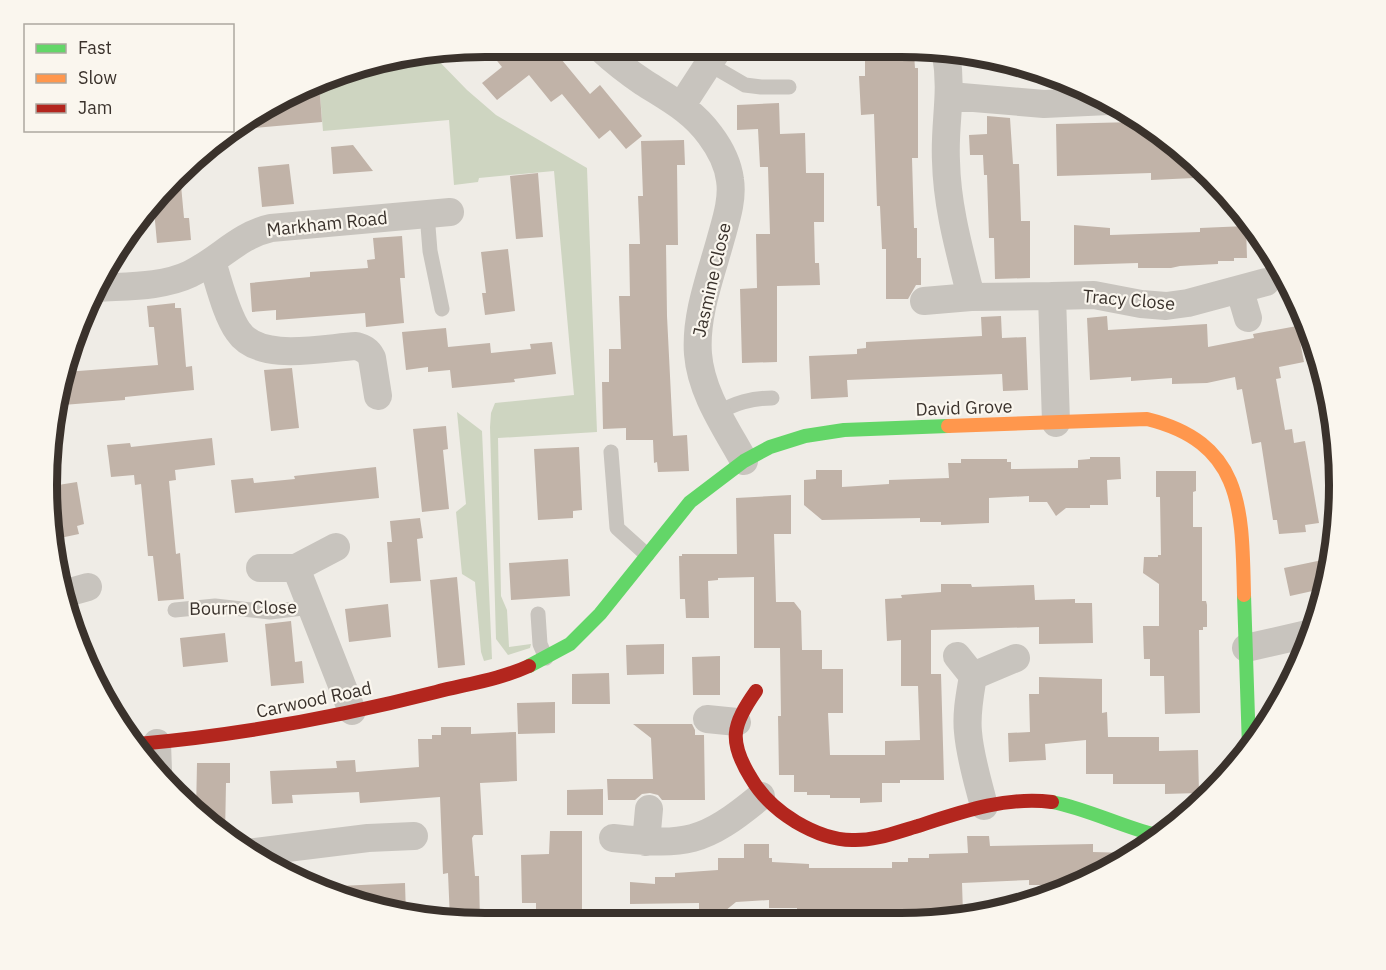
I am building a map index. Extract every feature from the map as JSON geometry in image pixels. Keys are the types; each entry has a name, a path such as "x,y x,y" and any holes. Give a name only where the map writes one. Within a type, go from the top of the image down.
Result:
{"street":[{"name":"Jasmine Close","path":"611,57 641,81 682,105 696,118 711,136 727,166 730,196 725,225 705,297 698,332 698,356 702,374 717,412 744,461"},
{"path":"682,105 711,57"},
{"path":"947,60 950,96 945,158 949,204 971,297"},
{"path":"950,96 1044,104 1092,102"},
{"name":"Markham Road","path":"106,287 163,281 188,275 212,262 244,237 271,228 438,213"},
{"path":"212,262 236,330 250,345 261,350 277,352 356,346 363,348 372,358 378,396"},
{"name":"Tracy Close","path":"924,301 971,297 1094,295 1166,306 1188,303 1253,286 1248,318"},
{"path":"1052,296 1056,423"},
{"name":"David Grove","path":"496,676 520,670 570,644 600,614 690,502 744,461 770,447 805,436 844,430 1147,418 1181,428 1198,439 1209,449 1232,483 1242,550 1249,734"},
{"path":"260,568 296,568 336,547"},
{"name":"Bourne Close","path":"296,568 352,711"},
{"path":"1246,648 1301,635"},
{"path":"984,806 971,753 965,666 1016,658"},
{"name":"Carwood Road","path":"147,744 219,737 301,723 496,676"},
{"path":"756,691 737,722 740,753 745,769 761,796 791,819 812,831 852,840 877,838 984,806 1011,801 1037,800 1079,808 1150,833"},
{"path":"707,718 737,722"},
{"path":"613,838 646,842 685,842 705,835 731,821 761,796"},
{"path":"646,842 649,809"},
{"path":"263,851 369,838 414,836"}],"lane":[{"path":"713,57 746,85 789,87"},
{"name":"Markham Road","path":"438,213 430,251 442,309"},
{"path":"717,412 736,402 772,398"},
{"path":"610,452 616,528 647,555"},
{"name":"Bourne Close","path":"175,610 215,606 270,612 311,607"},
{"path":"538,614 540,644 546,658"}],"green space":[{"path":"438,60 496,115 587,168 597,432 498,438 501,596 507,610 509,647 531,644 530,648 508,655 496,639 490,427 491,413 495,403 574,395 554,171 479,178 478,182 454,185 449,120 323,131 318,91 347,80 402,65"},
{"path":"457,412 482,431 492,659 484,661 481,652 475,582 462,574 456,512 466,504"}],"building":[{"path":"494,57 559,57 590,94 600,85 642,136 626,149 610,130 599,139 562,94 551,102 529,75 497,100 482,83 502,67"},
{"path":"865,57 914,57 915,68 918,68 918,158 912,158 914,228 917,228 917,258 921,258 921,285 916,285 908,299 886,299 886,249 882,249 880,206 877,206 874,114 861,115 859,76 865,76"},
{"path":"320,95 322,122 248,129 271,114 308,96"},
{"path":"779,103 780,134 805,133 806,173 824,173 824,222 814,222 815,263 819,263 820,285 777,286 777,362 742,363 740,289 757,288 756,234 770,234 768,167 760,167 758,129 737,130 737,105"},
{"path":"987,116 1010,118 1013,164 1019,164 1021,221 1030,221 1030,278 995,279 994,238 989,238 987,175 984,175 983,155 970,155 969,135 987,134"},
{"path":"1128,122 1134,126 1134,130 1140,130 1162,145 1194,173 1194,178 1151,180 1151,173 1057,176 1056,124"},
{"path":"684,140 685,165 677,165 678,245 666,245 667,316 673,436 687,435 689,471 658,472 657,462 654,463 653,440 626,440 626,428 603,429 602,382 609,382 609,349 621,349 619,296 630,296 629,244 640,244 638,196 643,196 641,141"},
{"path":"353,145 373,171 333,174 331,147"},
{"path":"289,164 294,204 262,207 258,167"},
{"path":"538,173 543,237 516,239 510,176"},
{"path":"181,183 184,218 189,218 191,240 157,243 154,213"},
{"path":"1074,225 1110,228 1110,235 1200,232 1200,228 1242,226 1246,231 1247,258 1234,258 1234,261 1171,268 1138,268 1138,263 1074,265"},
{"path":"402,236 405,278 400,278 404,323 366,327 365,313 276,320 276,310 252,312 250,283 310,277 310,272 368,268 367,260 375,259 373,238"},
{"path":"508,249 515,311 485,315 482,293 486,293 481,252"},
{"path":"175,303 175,308 181,308 186,367 192,366 194,390 125,397 125,400 65,405 73,371 158,365 154,327 149,327 147,306"},
{"path":"1001,316 1002,338 1026,337 1028,390 1003,391 1002,374 847,380 848,397 811,399 809,356 857,354 857,349 866,348 866,342 982,336 981,317"},
{"path":"1107,316 1108,330 1207,324 1208,347 1254,338 1253,334 1297,326 1304,362 1279,367 1281,378 1276,379 1285,430 1292,429 1294,443 1305,441 1319,523 1305,525 1306,532 1279,534 1277,520 1273,520 1261,442 1252,444 1242,389 1237,390 1235,377 1207,383 1172,384 1172,378 1131,381 1131,377 1090,380 1087,318"},
{"path":"446,328 448,347 490,343 491,353 531,349 530,344 552,342 556,374 514,379 515,382 452,388 450,370 428,372 428,367 406,370 402,332"},
{"path":"292,368 299,428 271,431 264,370"},
{"path":"446,426 448,449 443,450 449,509 422,512 413,429"},
{"path":"212,438 215,465 175,470 176,480 169,481 176,554 180,553 184,599 158,601 153,556 148,556 141,484 135,485 134,475 111,477 107,445 130,443 131,447"},
{"path":"579,447 582,510 573,511 573,518 538,520 534,449"},
{"path":"1090,457 1120,457 1121,479 1107,480 1108,505 1066,508 1056,516 1047,502 1029,502 1029,496 989,498 989,523 941,525 941,522 920,522 920,518 822,520 804,505 804,480 816,479 816,470 842,470 842,487 889,484 889,480 949,478 948,463 961,463 961,459 1007,459 1007,462 1011,462 1011,469 1078,468 1078,460 1090,459"},
{"path":"376,467 379,498 235,513 231,480 253,478 254,483"},
{"path":"1156,471 1196,471 1196,491 1193,492 1193,527 1202,527 1202,601 1206,601 1207,605 1207,627 1199,630 1200,713 1165,714 1164,676 1150,676 1150,659 1144,659 1143,626 1159,626 1159,584 1143,573 1144,557 1161,555 1160,497 1156,497"},
{"path":"77,482 84,524 77,526 79,534 61,538 57,485"},
{"path":"791,495 791,534 774,534 776,602 794,602 801,611 802,650 822,650 822,669 843,669 843,713 828,713 830,755 885,755 885,741 920,740 918,686 901,686 901,640 887,641 885,599 902,598 901,595 941,592 941,584 971,584 972,587 1034,585 1035,600 1075,599 1075,603 1092,603 1093,643 1039,644 1039,627 931,630 931,674 941,674 944,780 900,780 900,783 882,783 882,802 860,803 860,798 830,798 830,795 807,795 807,792 794,792 794,775 779,775 780,648 754,648 754,577 718,578 718,580 708,581 709,618 686,618 685,599 680,599 679,556 682,554 737,554 736,498"},
{"path":"420,518 423,538 417,539 421,581 390,583 387,542 392,542 390,521"},
{"path":"568,559 570,596 511,600 509,563"},
{"path":"1322,560 1315,590 1290,596 1284,568"},
{"path":"457,577 465,665 438,668 430,580"},
{"path":"388,604 391,637 349,642 345,609"},
{"path":"291,621 295,662 302,661 304,683 271,686 265,624"},
{"path":"225,633 228,662 183,667 180,638"},
{"path":"664,644 664,674 627,675 626,645"},
{"path":"720,656 720,695 693,695 692,657"},
{"path":"609,673 610,704 572,704 572,674"},
{"path":"1039,677 1102,679 1102,713 1107,712 1108,737 1159,737 1159,751 1198,750 1199,793 1165,794 1165,784 1113,784 1113,774 1086,774 1086,740 1045,744 1046,760 1009,762 1008,733 1030,732 1029,694 1039,694"},
{"path":"555,702 555,733 518,734 517,703"},
{"path":"633,724 692,724 695,735 704,735 705,800 662,800 658,795 650,793 642,794 635,800 608,800 607,779 653,779 651,738"},
{"path":"441,727 471,727 471,734 516,732 517,781 480,783 483,835 474,835 472,838 475,876 479,876 480,913 450,911 448,873 443,874 440,797 360,803 359,792 292,795 293,803 272,804 270,771 337,768 336,761 355,760 356,772 419,767 418,739 432,739 432,735 441,735"},
{"path":"197,763 230,763 230,783 226,783 225,826 196,801"},
{"path":"603,789 603,815 567,815 567,790"},
{"path":"550,831 582,831 582,913 536,913 536,903 522,903 521,855 549,854"},
{"path":"967,836 989,836 990,846 1093,844 1093,852 1120,853 1052,885 1029,885 1029,880 962,883 963,908 929,912 810,913 797,912 797,908 769,908 769,900 736,902 725,911 699,912 699,903 630,904 630,882 655,884 655,877 675,877 675,873 718,870 718,858 744,858 744,844 769,844 769,858 772,858 772,862 809,864 809,868 892,868 892,862 908,862 908,858 929,858 929,854 968,853"},
{"path":"405,883 406,906 374,898 337,886"}],"traffic: fast":[{"path":"529,666 570,644 600,614 690,502 744,461 770,447 805,436 844,430 948,426"},
{"path":"1244,595 1249,735"},
{"path":"1052,802 1150,833"}],"traffic: slow":[{"path":"948,426 1147,419 1179,430 1203,445 1220,463 1231,484 1242,535 1244,595"}],"traffic: jam":[{"path":"143,743 213,736 325,717 484,681 529,666"},
{"path":"756,691 742,714 736,733 736,743 744,765 760,791 777,808 796,822 823,835 845,840 869,839 984,806 1018,801 1052,802"}]}
